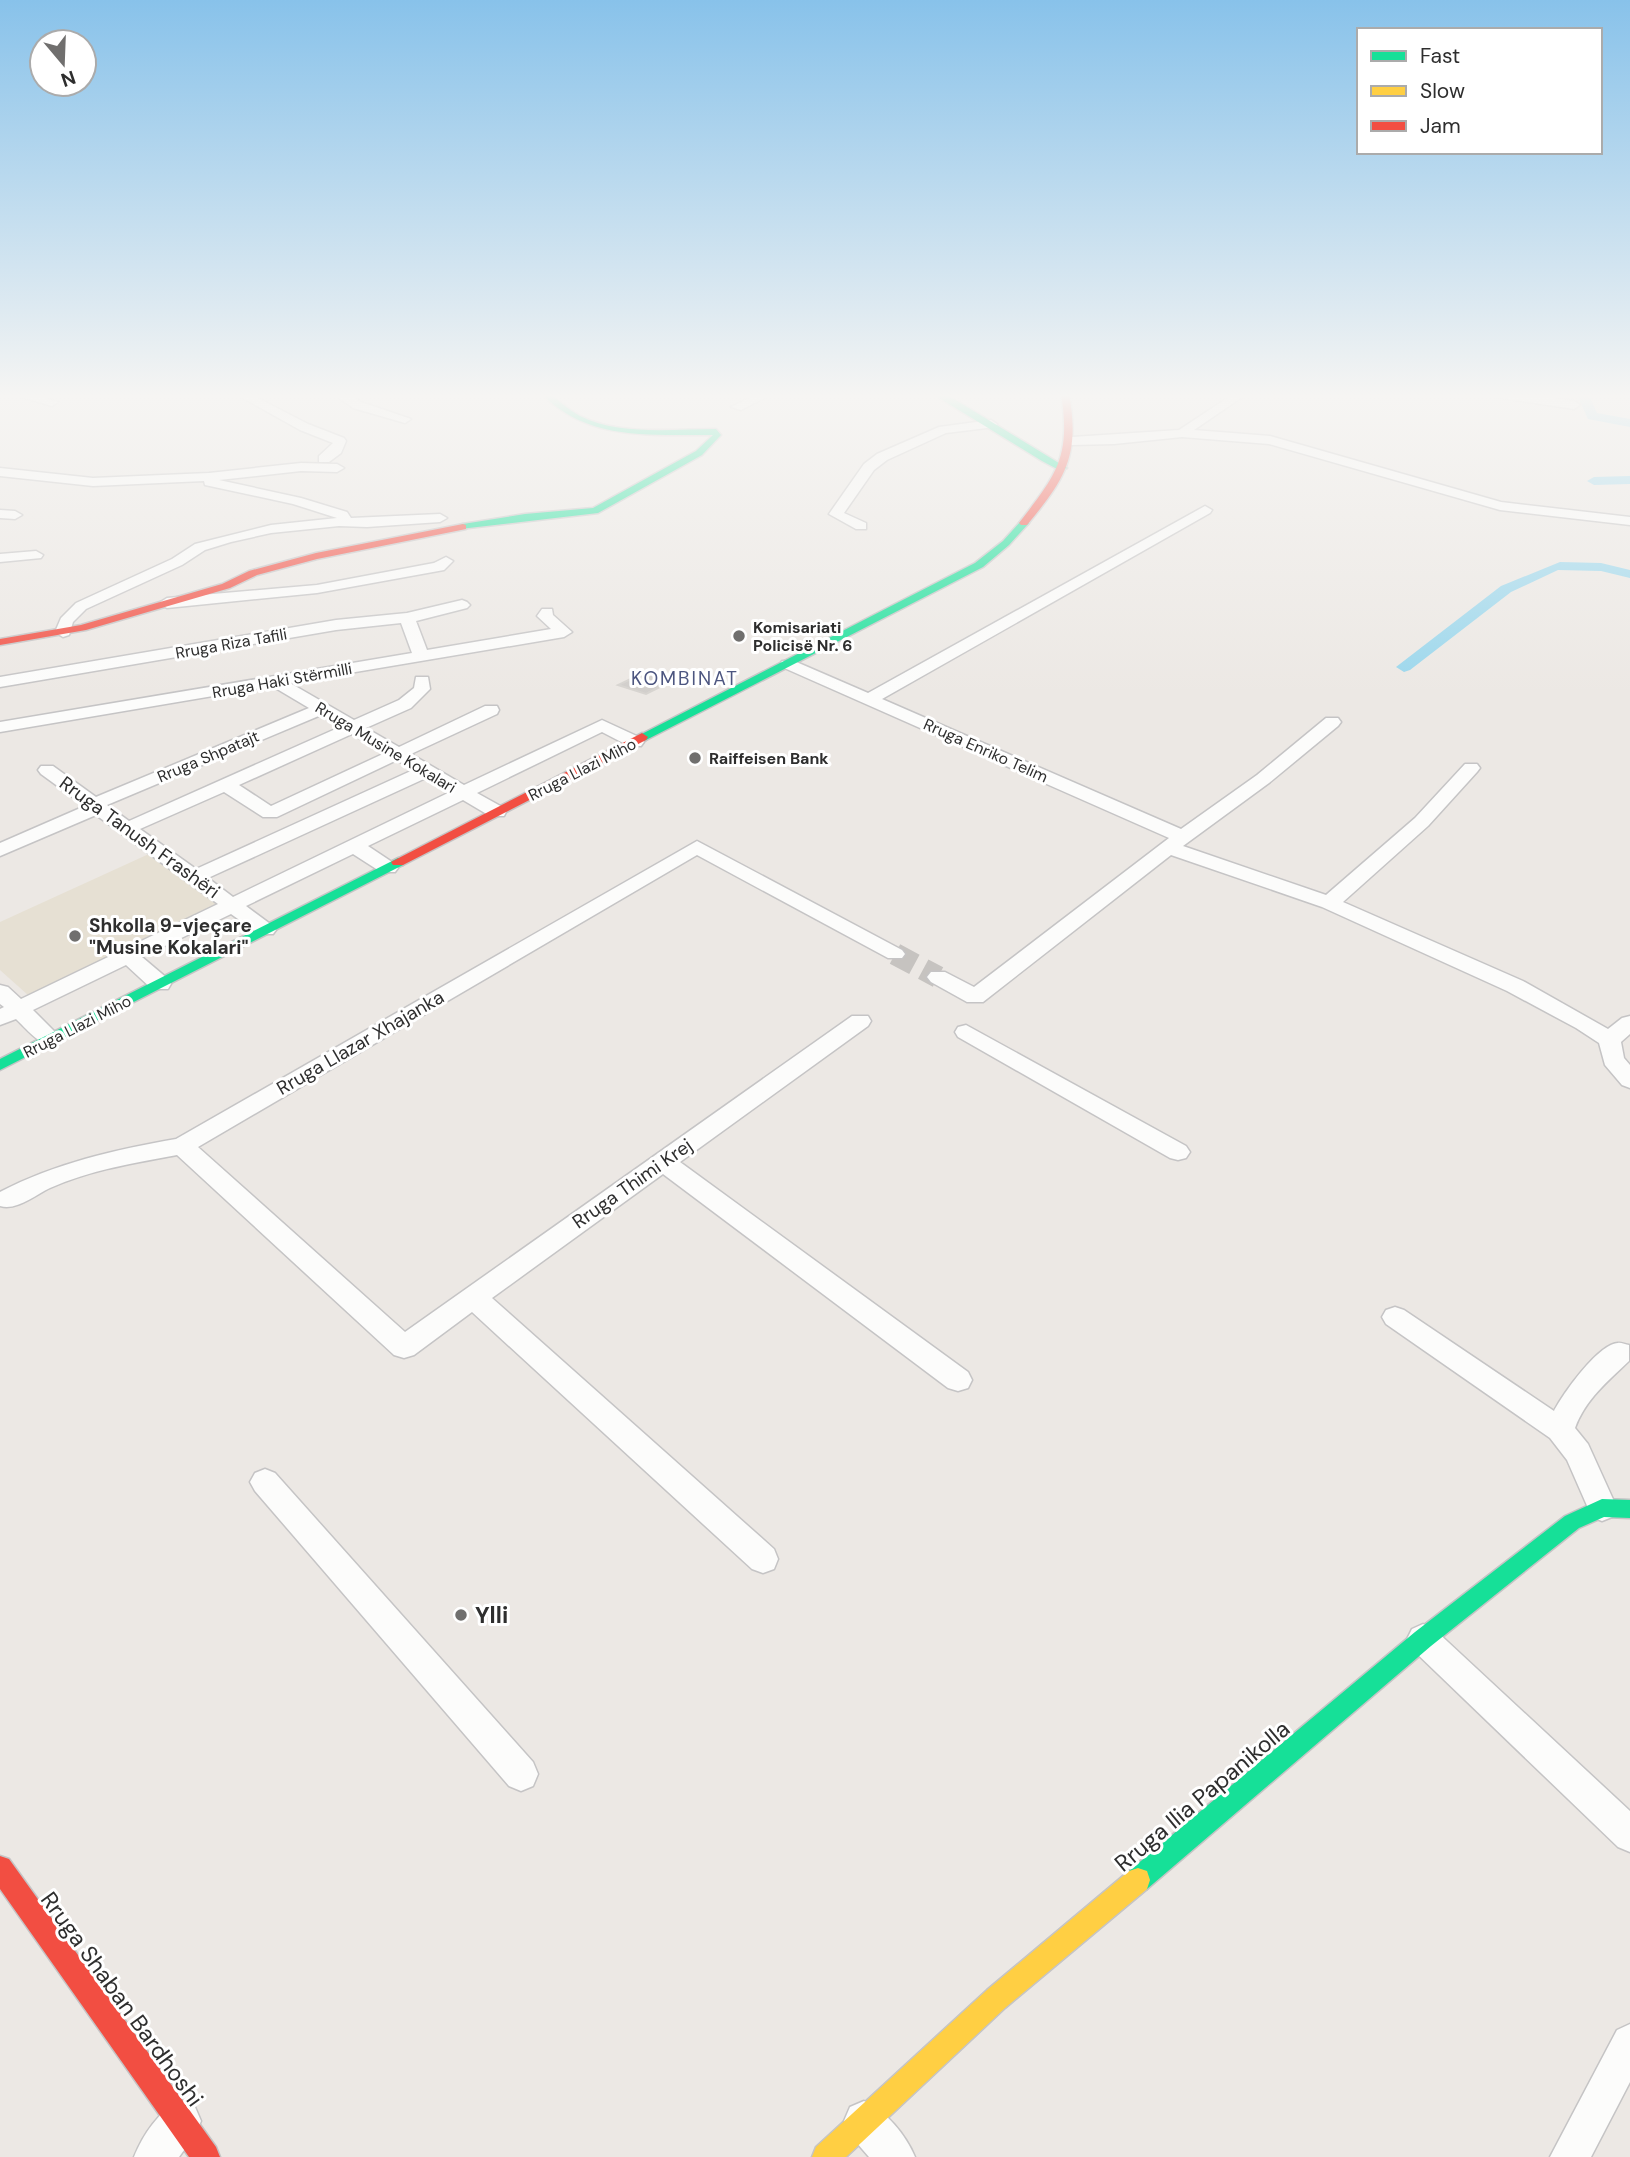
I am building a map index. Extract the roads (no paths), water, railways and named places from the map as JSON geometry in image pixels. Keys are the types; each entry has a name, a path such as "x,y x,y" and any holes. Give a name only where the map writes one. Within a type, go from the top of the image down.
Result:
{"street":[{"path":"257,494 342,514 346,523"},
{"path":"0,642 63,632 235,582 268,568 400,538 525,517 596,511 627,494"},
{"path":"850,494 836,514 861,526"},
{"name":"Rruga Llazi Miho","path":"0,1065 962,575 995,554 1030,519 1046,494"},
{"path":"1458,494 1500,506 1630,521"},
{"path":"870,699 1205,510"},
{"path":"63,632 66,621 82,606 177,562 200,547 271,529 339,522 440,518"},
{"path":"0,558 36,555"},
{"path":"167,603 338,586 439,567 446,561"},
{"name":"Rruga Riza Tafili","path":"0,682 336,625 407,618 462,605"},
{"path":"547,612 545,616 564,632"},
{"path":"407,618 421,657"},
{"name":"Rruga Haki Stërmilli","path":"0,727 564,632"},
{"name":"Rruga Enriko Telim","path":"788,664 870,699 1237,873 1329,903 1515,986 1584,1023 1609,1040"},
{"path":"128,828 355,729 413,698 422,689 422,680"},
{"name":"Rruga Musine Kokalari","path":"275,681 497,812"},
{"name":"Rruga Shpatajt","path":"0,850 321,709"},
{"path":"226,785 270,813 491,710"},
{"path":"938,977 975,997 1176,842 1263,779 1332,722"},
{"path":"9,1014 602,725 635,742"},
{"path":"1329,903 1418,826 1451,794 1471,768"},
{"name":"Rruga Tanush Frashëri","path":"47,770 266,930"},
{"path":"195,877 426,771"},
{"path":"354,846 388,868"},
{"name":"Rruga Llazar Xhajanka","path":"8,1199 43,1179 98,1161 181,1146 697,847 895,954"},
{"path":"128,956 160,984"},
{"path":"0,992 9,1014 51,1039"},
{"name":"Rruga Thimi Krej","path":"181,1146 404,1346 860,1021"},
{"path":"1630,1023 1609,1040 1613,1060 1630,1080"},
{"path":"966,1032 1178,1152"},
{"path":"662,1161 958,1380"},
{"path":"472,1296 763,1559"},
{"path":"1395,1317 1560,1430 1578,1453 1602,1508"},
{"path":"1560,1430 1564,1415 1574,1398 1589,1380 1619,1353"},
{"path":"265,1482 520,1774"},
{"name":"Rruga Ilia Papanikolla","path":"826,2157 996,1999 1423,1639 1572,1522 1602,1508 1630,1509"},
{"path":"1423,1639 1630,1835"},
{"name":"Rruga Shaban Bardhoshi","path":"0,1868 206,2157"},
{"path":"1570,2157 1630,2043"},
{"path":"154,2157 181,2121"},
{"path":"864,2121 895,2157"}],"waterway":[{"path":"1560,566 1601,567 1630,574"},
{"path":"1404,667 1506,589 1551,569"}],"tunnel":[{"path":"895,954 938,977"}],"place":[{"name":"Komisariati Policisë Nr. 6","path":"739,636"},
{"name":"Raiffeisen Bank","path":"695,758"},
{"name":"Shkolla 9-vjeçare \"Musine Kokalari\"","path":"75,936"},
{"name":"Ylli","path":"461,1615"}],"district":[{"name":"KOMBINAT","path":"685,678"}]}
